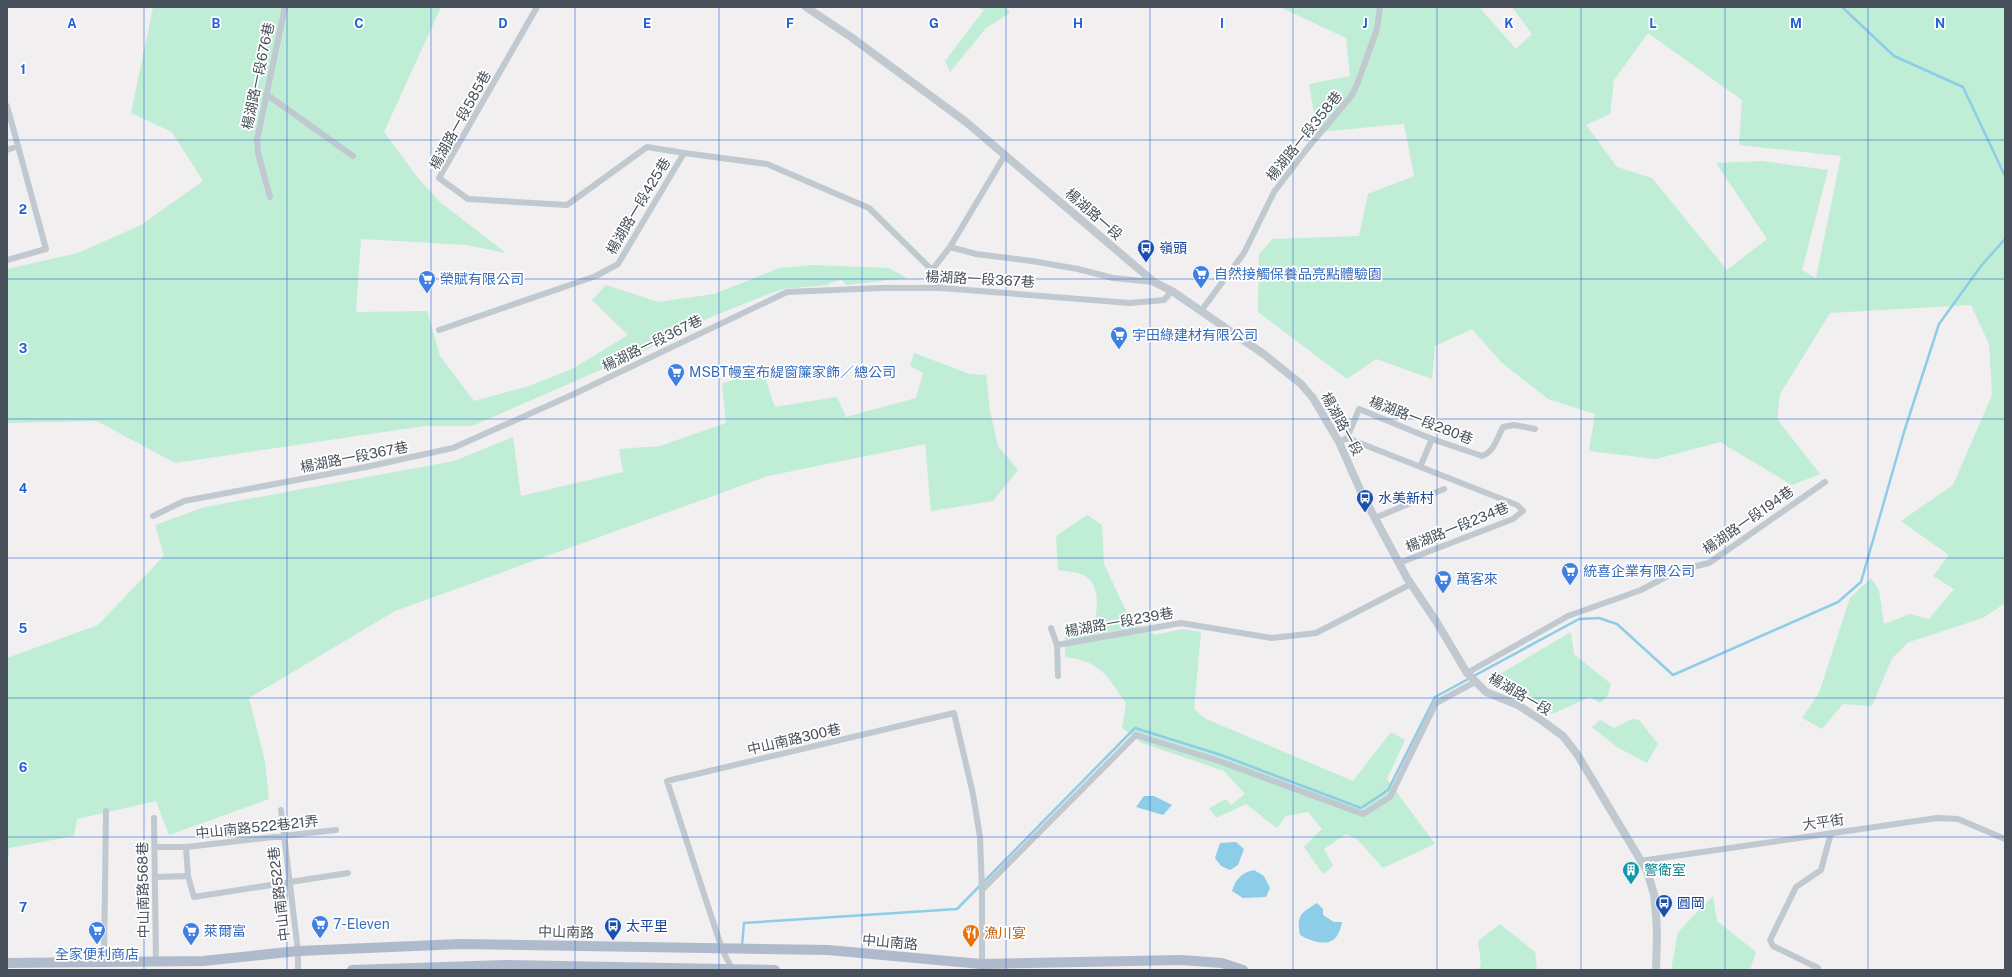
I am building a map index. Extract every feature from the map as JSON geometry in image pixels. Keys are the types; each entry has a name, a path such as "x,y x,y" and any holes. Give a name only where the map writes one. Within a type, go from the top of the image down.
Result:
{"main road":[{"name":"中山南路","path":"7,964 203,961 298,951 461,944 828,950 982,967 1181,960 1222,963 1243,970"},
{"path":"352,970 505,964 775,970"}],"street":[{"name":"楊湖路一段676巷","path":"270,197 258,153 257,140 285,7"},
{"name":"楊湖路一段585巷","path":"537,7 439,178 468,198 567,205 647,147 684,154"},
{"name":"楊湖路一段","path":"806,7 851,37 966,122 1154,282 1172,291 1265,355 1300,384 1314,398 1339,442 1375,518 1399,563 1471,678 1486,692 1518,705 1563,736 1577,754 1647,871 1654,894 1658,934 1656,970"},
{"name":"楊湖路一段358巷","path":"1201,311 1244,253 1274,192 1306,150 1352,95 1377,29 1380,7"},
{"path":"266,94 353,156"},
{"path":"7,106 46,249 7,260"},
{"path":"7,150 18,146"},
{"name":"楊湖路一段425巷","path":"439,330 596,276 618,264 684,154 767,164 869,208 932,270 941,288"},
{"path":"932,270 950,247 1006,155"},
{"path":"950,247 976,254 1032,261 1078,269 1113,278 1154,282"},
{"name":"楊湖路一段367巷","path":"153,516 184,502 366,467 453,448 581,390 787,292 882,288 941,288 1130,303 1164,300 1172,291"},
{"name":"楊湖路一段280巷","path":"1347,438 1359,409 1432,439 1482,456 1488,454 1493,448 1503,427 1514,424 1536,429"},
{"path":"1339,442 1347,438 1420,467 1432,439"},
{"name":"楊湖路一段234巷","path":"1399,563 1513,519 1523,511 1517,505 1420,467"},
{"name":"楊湖路一段194巷","path":"982,885 1136,735 1219,761 1363,814 1390,796 1436,703 1471,678 1568,616 1626,596 1679,570 1708,563 1825,482"},
{"path":"1375,518 1444,489"},
{"name":"楊湖路一段239巷","path":"1057,645 1181,623 1272,638 1316,633 1412,584"},
{"path":"1051,628 1057,645 1058,676"},
{"name":"中山南路300巷","path":"732,969 722,949 667,780 954,713 973,794 980,837 982,885"},
{"name":"中山南路522巷","path":"281,810 291,883 298,951 298,970"},
{"path":"104,962 106,811"},
{"name":"中山南路568巷","path":"154,818 156,961"},
{"name":"大平街","path":"1640,861 1936,818 1958,819 2005,839"},
{"name":"中山南路522巷21弄","path":"291,883 194,897 188,876 186,847 284,834 336,830"},
{"path":"1818,968 1773,946 1770,940 1796,886 1822,870 1831,833"},
{"path":"154,847 186,847"},
{"path":"291,883 348,873"},
{"path":"156,877 188,876"},
{"path":"982,885 982,967"}],"green space":[{"path":"153,7 441,7 384,132 418,178 440,202 506,253 466,245 361,239 356,312 427,311 440,356 474,401 529,386 572,369 628,335 592,300 606,285 658,302 714,294 780,268 812,265 889,268 907,278 847,285 841,280 828,285 782,289 713,316 635,355 472,426 424,426 175,463 97,421 7,423 7,269 78,253 141,225 203,181 172,132 131,113"},
{"path":"978,7 1006,7 1010,13 986,28 950,72 945,61 984,10"},
{"path":"1280,7 1479,7 1516,49 1532,34 1512,7 2005,7 2005,603 1983,618 1909,642 1892,658 1872,706 1843,704 1822,729 1802,718 1819,693 1850,598 1871,578 1879,590 1884,624 1910,614 1929,619 1954,589 1933,576 1949,555 1901,521 1953,485 1992,395 1989,344 1971,305 1830,313 1780,394 1777,419 1820,474 1792,485 1720,442 1656,459 1589,451 1595,414 1548,399 1501,362 1472,329 1435,346 1432,379 1376,359 1347,379 1258,312 1259,254 1273,239 1359,236 1368,194 1414,176 1404,124 1317,132 1309,84 1350,76 1346,38","holes":["1648,33 1742,100 1739,145 1841,156 1816,278 1802,270 1828,170 1762,161 1716,163 1767,239 1727,270 1652,178 1617,167 1586,125 1610,114 1614,80"]},
{"path":"914,353 970,374 986,375 990,411 998,446 1018,470 993,501 931,511 925,444 768,476 395,611 249,698 265,761 269,799 169,835 156,801 77,819 74,836 9,848 7,872 7,658 98,625 164,556 155,525 205,507 454,461 513,437 521,496 623,472 619,449 660,446 726,423 722,384 762,369 775,407 837,397 846,417 916,398 923,373 910,366"},
{"path":"1087,515 1102,525 1104,564 1127,613 1132,620 1155,635 1182,629 1201,632 1194,709 1206,719 1353,781 1391,732 1405,740 1387,779 1435,844 1383,868 1357,839 1346,834 1324,849 1333,866 1323,874 1304,847 1322,829 1308,812 1286,816 1277,828 1246,804 1216,818 1209,808 1226,799 1231,805 1245,794 1224,771 1142,743 1122,728 1126,703 1102,671 1087,662 1065,657 1065,631 1094,627 1097,598 1096,591 1089,579 1080,574 1058,570 1056,536"},
{"path":"1571,632 1574,654 1611,684 1607,697 1600,703 1590,697 1552,714 1493,678"},
{"path":"1632,719 1639,720 1658,744 1647,763 1617,747 1592,727 1600,720 1614,728"},
{"path":"1713,896 1717,921 1756,952 1750,970 1671,970 1678,932"},
{"path":"1500,924 1535,952 1537,970 1478,970 1481,964 1478,941"}],"water":[{"path":"1144,796 1154,796 1172,805 1163,815 1136,807"},
{"path":"1236,842 1244,849 1238,865 1230,870 1221,866 1215,858 1220,843"},
{"path":"1254,870 1264,876 1270,888 1266,897 1243,898 1232,891 1235,883 1242,875"},
{"path":"1317,903 1323,909 1323,915 1334,922 1342,922 1338,934 1335,939 1331,941 1320,942 1300,935 1299,919 1301,915"}],"waterway":[{"path":"1842,7 1894,56 1963,87 2005,176"},
{"path":"742,946 744,923 957,909 1135,728 1221,755 1361,808 1388,790 1435,697 1579,619 1599,618 1617,624 1673,675 1838,602 1861,582 1904,432 1939,324 1981,266 2005,239"}],"place":[{"name":"嶺頭","path":"1146,263"},
{"name":"自然接觸保養品亮點體驗園","path":"1201,289"},
{"name":"榮賦有限公司","path":"427,294"},
{"name":"宇田綠建材有限公司","path":"1119,350"},
{"name":"MSBT幔室布緹窗簾家飾／總公司","path":"676,387"},
{"name":"水美新村","path":"1365,513"},
{"name":"統喜企業有限公司","path":"1570,586"},
{"name":"萬客來","path":"1443,594"},
{"name":"警衛室","path":"1631,885"},
{"name":"圓岡","path":"1664,918"},
{"name":"7-Eleven","path":"320,939"},
{"name":"太平里","path":"613,941"},
{"name":"全家便利商店","path":"97,945"},
{"name":"萊爾富","path":"191,946"},
{"name":"漁川宴","path":"971,948"}]}
